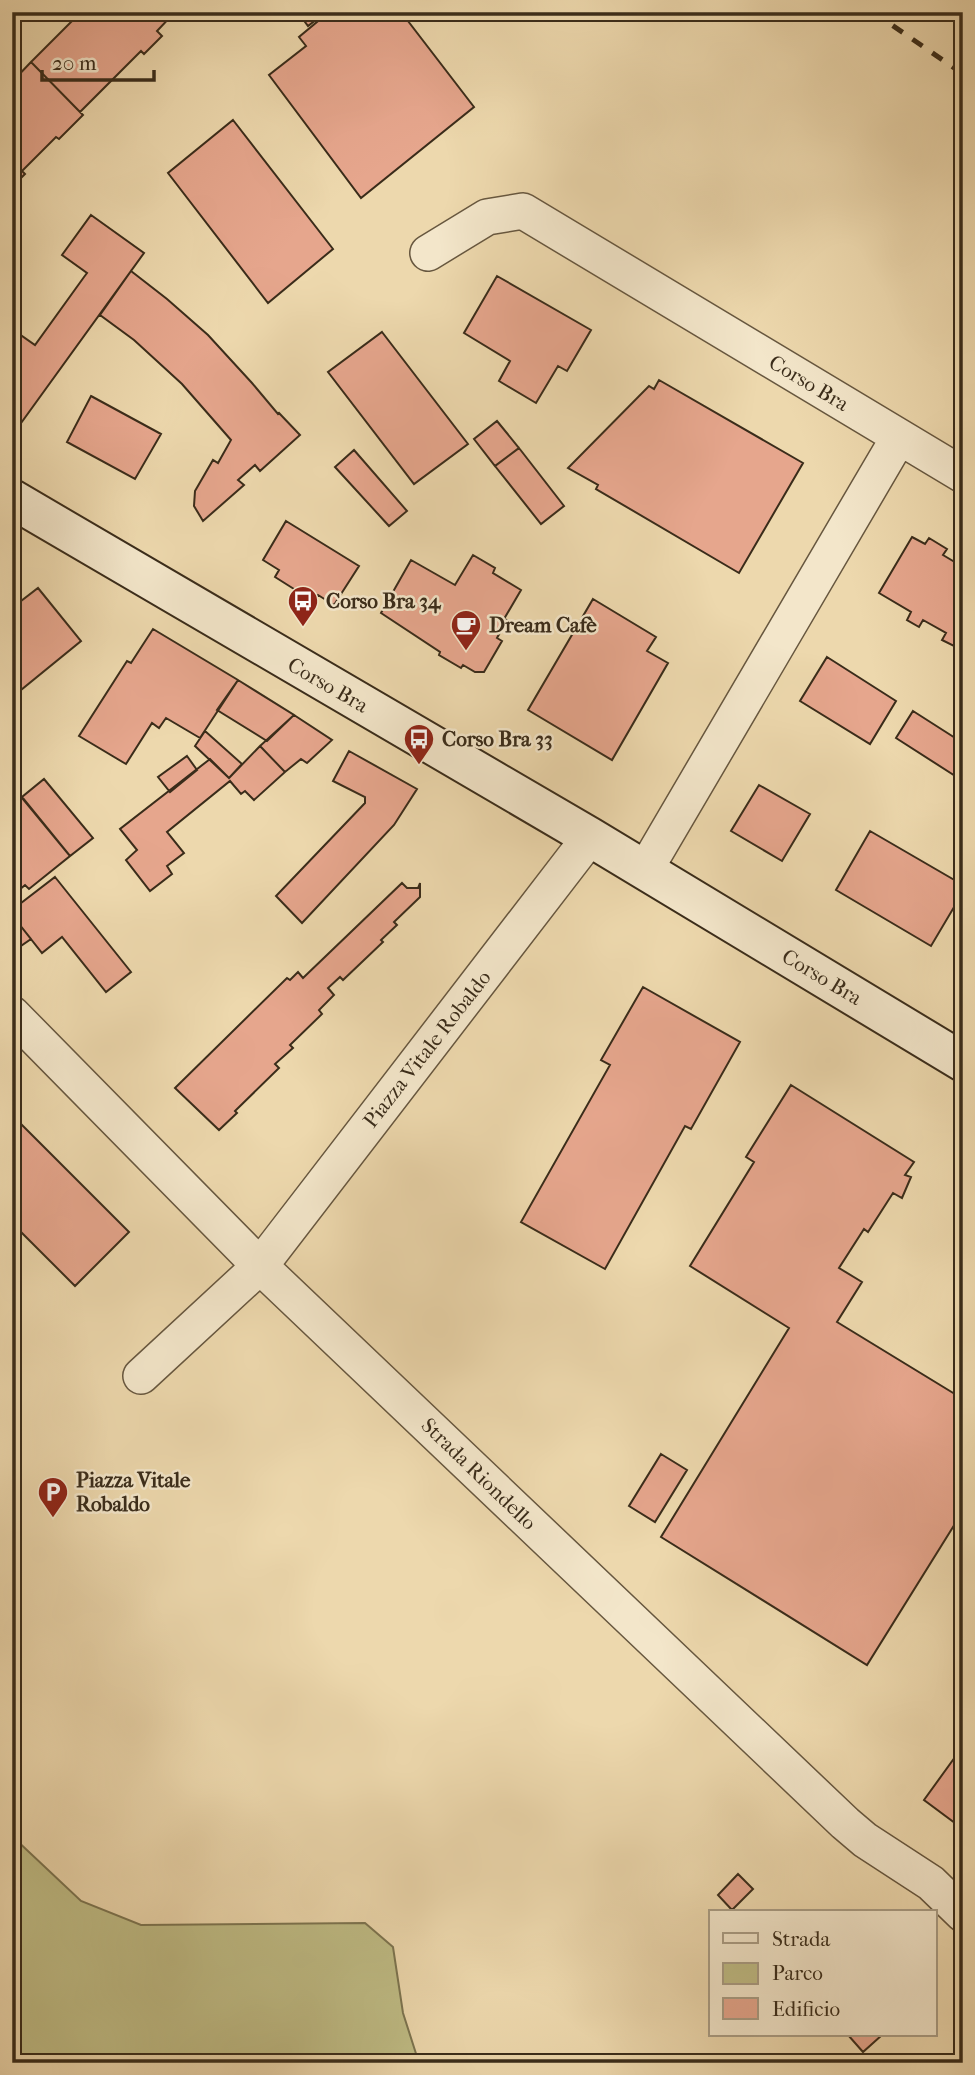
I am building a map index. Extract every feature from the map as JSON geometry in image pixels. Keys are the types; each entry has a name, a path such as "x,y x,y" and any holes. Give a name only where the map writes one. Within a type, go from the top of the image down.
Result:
{"street":[{"name":"Corso Bra","path":"428,253 487,217 523,211 963,475"},
{"path":"645,870 899,437"},
{"name":"Corso Bra","path":"12,499 590,837 963,1062"},
{"name":"Piazza Vitale Robaldo","path":"141,1376 260,1266 590,837"},
{"name":"Strada Riondello","path":"12,1014 260,1266 845,1824 931,1883 963,1914"}],"green space":[{"path":"12,1836 81,1901 141,1925 365,1923 393,1947 403,2013 419,2063 12,2063"}],"building":[{"path":"81,12 175,12 157,31 162,36 144,54 141,51 80,112 31,62"},
{"path":"303,12 326,12 308,26 300,15"},
{"path":"329,12 401,12 474,107 361,198 269,75 306,46 299,37"},
{"path":"31,62 83,115 22,171 25,174 12,187 12,82"},
{"path":"233,120 333,249 268,303 168,173"},
{"path":"91,215 144,253 16,430 12,428 12,329 35,345 87,273 62,255"},
{"path":"131,271 208,335 300,435 260,471 255,465 238,480 244,485 203,521 194,506 195,491 213,460 218,463 231,440 182,384 134,340 100,315"},
{"path":"497,276 591,330 567,371 558,366 536,403 499,381 510,361 464,333"},
{"path":"382,332 468,444 414,484 328,372"},
{"path":"659,380 803,463 739,573 596,489 598,485 568,468 649,386 654,389"},
{"path":"91,396 161,434 135,479 67,442"},
{"path":"497,421 519,448 495,466 474,439"},
{"path":"519,448 564,506 541,524 495,466"},
{"path":"354,450 407,511 389,526 335,467"},
{"path":"286,521 359,566 334,605 318,595 313,601 275,577 279,570 263,560"},
{"path":"912,537 925,544 929,538 947,549 943,555 963,567 963,642 958,639 954,646 942,640 946,633 923,620 919,627 907,620 911,612 879,593"},
{"path":"473,555 495,568 493,573 521,590 504,619 507,620 497,638 502,641 484,672 475,672 463,665 461,668 381,613 411,560 455,585"},
{"path":"38,588 81,641 16,694 12,689 12,608"},
{"path":"593,599 656,637 647,651 668,663 612,760 528,710"},
{"path":"153,629 238,680 200,738 166,718 159,728 152,723 126,764 79,736 127,661 131,663"},
{"path":"827,657 896,701 870,744 800,701"},
{"path":"238,680 294,715 267,741 217,710"},
{"path":"913,711 963,743 963,781 896,738"},
{"path":"294,715 332,740 307,763 301,759 285,772 260,746"},
{"path":"205,731 242,764 229,778 195,746"},
{"path":"260,746 285,772 254,800 245,791 241,794 230,781 167,832 184,853 167,866 172,874 150,891 126,860 137,850 120,829 210,759 229,778"},
{"path":"349,751 417,789 394,825 302,923 276,896 365,803 365,797 333,781"},
{"path":"187,756 197,770 170,792 158,777"},
{"path":"44,779 93,838 70,856 22,797"},
{"path":"759,785 810,814 782,861 731,831"},
{"path":"18,793 70,856 29,889 25,885 12,896 12,798"},
{"path":"870,831 963,885 963,892 931,946 836,890"},
{"path":"55,877 131,972 106,992 62,937 42,953 12,915 12,910"},
{"path":"402,883 407,888 418,888 420,883 420,897 394,922 397,925 381,940 383,942 343,980 340,977 328,988 334,995 319,1010 322,1014 290,1045 293,1048 275,1064 279,1068 219,1130 175,1088 287,978 290,980 298,972 303,978"},
{"path":"12,915 31,939 12,952"},
{"path":"643,987 740,1042 691,1129 685,1126 605,1269 521,1222 610,1065 601,1060"},
{"path":"791,1085 914,1162 905,1175 911,1177 902,1198 893,1193 868,1232 864,1229 839,1268 862,1282 837,1322 963,1399 963,1511 867,1665 661,1537 789,1328 690,1266 754,1162 746,1157"},
{"path":"12,1115 129,1232 75,1286 12,1223"},
{"path":"661,1454 687,1470 655,1522 629,1506"},
{"path":"963,1746 963,1829 924,1800"},
{"path":"738,1874 753,1889 732,1910 718,1895"},
{"path":"849,2036 881,2036 863,2052"}],"railway":[{"path":"873,12 963,74"}],"place":[{"name":"Corso Bra 34","path":"303,628"},
{"name":"Dream Cafè","path":"466,652"},
{"name":"Corso Bra 33","path":"419,766"},
{"name":"Piazza Vitale Robaldo","path":"53,1519"}]}
